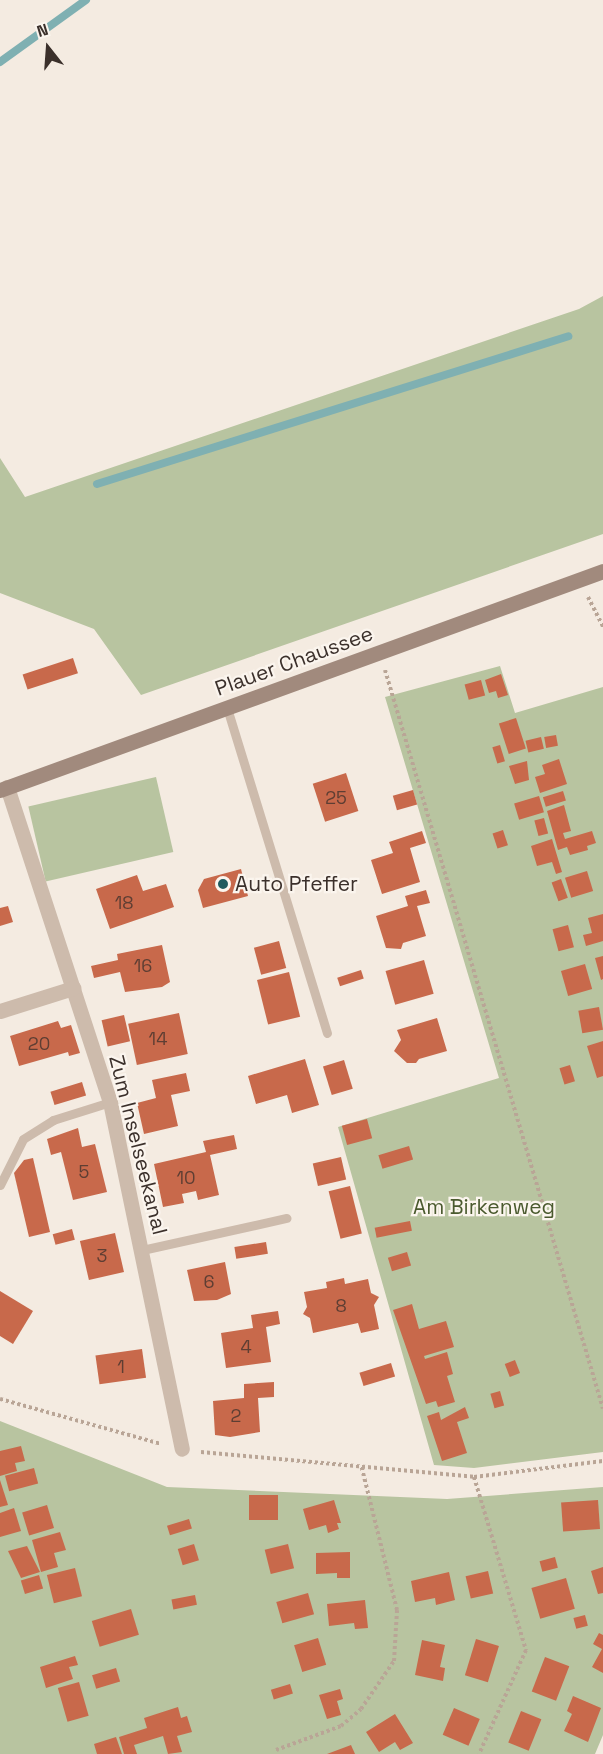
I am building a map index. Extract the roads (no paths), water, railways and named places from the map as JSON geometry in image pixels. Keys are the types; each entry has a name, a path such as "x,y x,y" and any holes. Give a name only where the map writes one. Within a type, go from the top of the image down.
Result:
{"main road":[{"name":"Plauer Chaussee","path":"4,788 603,571"}],"street":[{"name":"Zum Inselseekanal","path":"4,788 110,1102 182,1449"},
{"path":"0,1011 73,988"}],"lane":[{"path":"227,708 327,1034"},
{"path":"0,1185 22,1139 53,1120 110,1102"},
{"path":"142,1250 286,1218"}],"waterway":[{"path":"0,62 86,0"},
{"path":"97,484 568,336"}],"place":[{"name":"Auto Pfeffer","path":"223,884"}],"park label":[{"name":"Am Birkenweg","path":"484,1207"}]}
